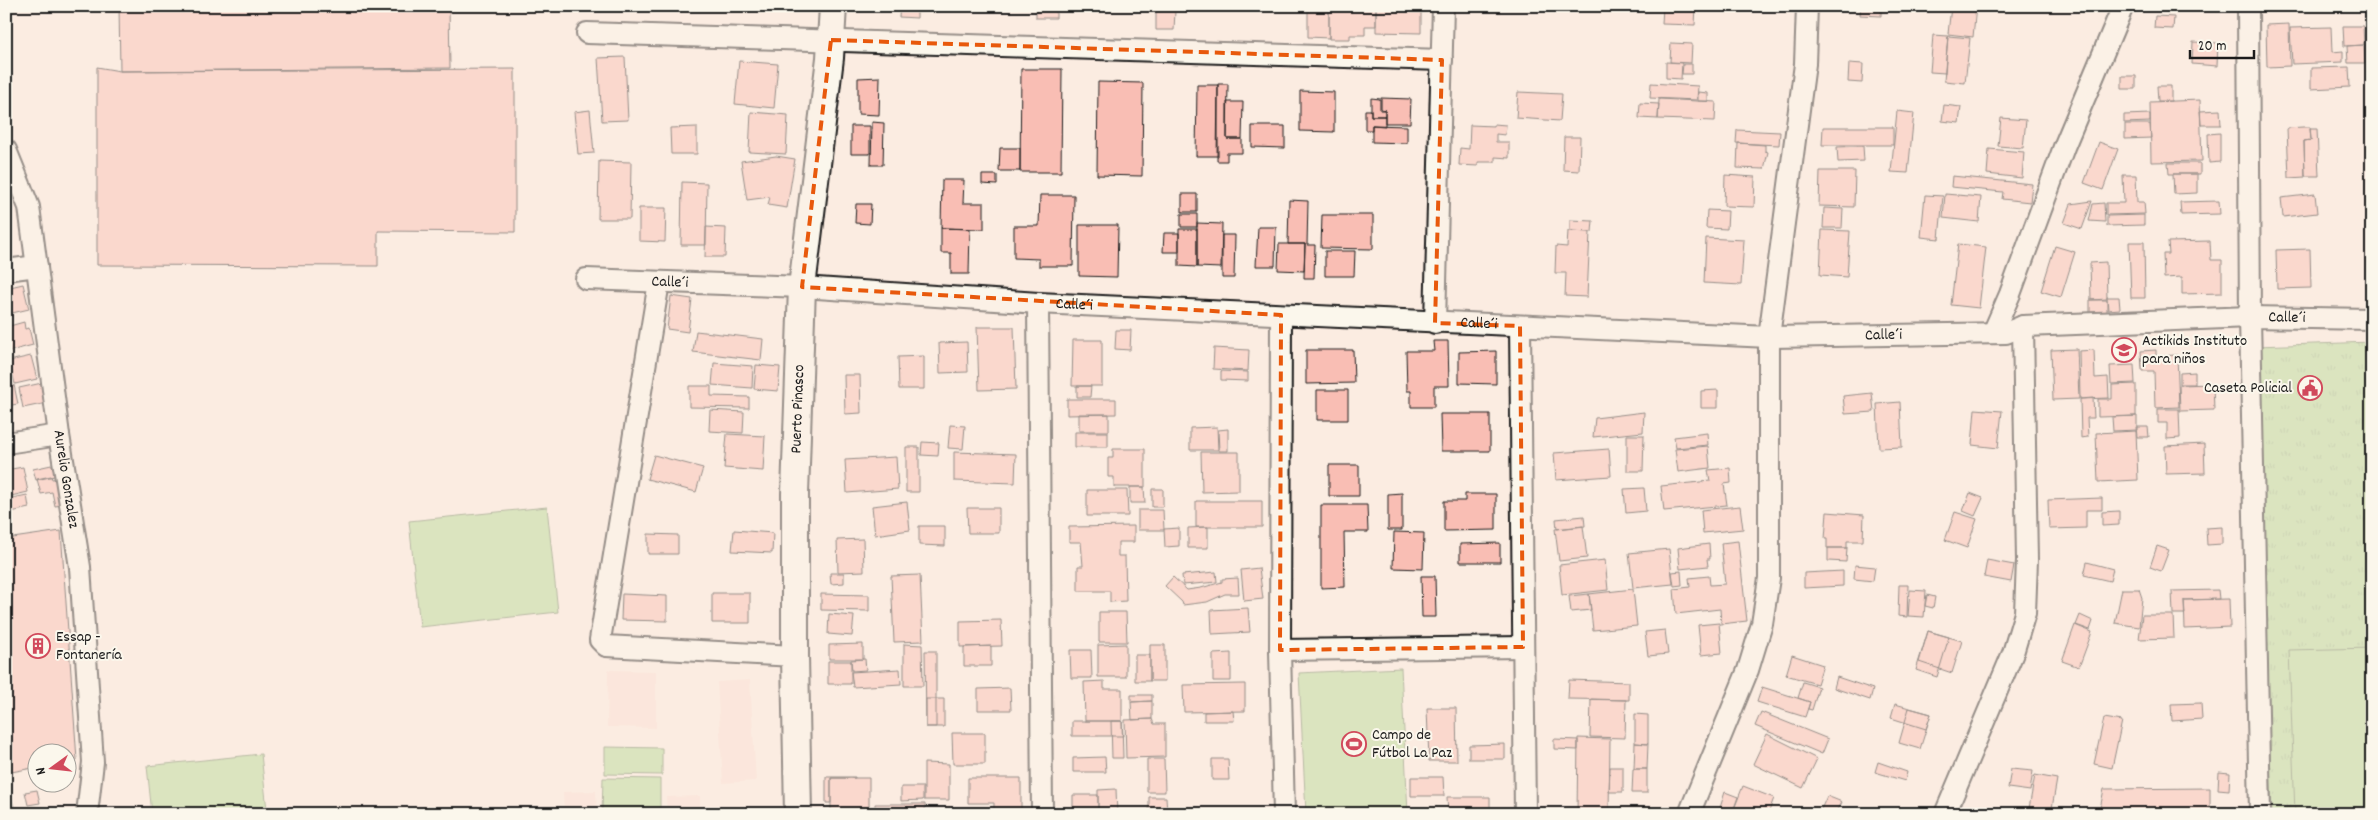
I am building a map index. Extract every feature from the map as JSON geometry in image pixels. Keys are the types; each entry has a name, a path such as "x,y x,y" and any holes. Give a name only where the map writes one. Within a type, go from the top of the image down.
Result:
{"street":[{"name":"Puerto Pinasco","path":"798,814 795,656 795,494 802,287 831,40 832,6"},
{"path":"1436,322 1443,6"},
{"path":"1689,814 1748,670 1762,624 1769,578 1770,337 1805,64 1807,6"},
{"path":"1993,333 2010,294 2064,147 2124,6"},
{"path":"2248,6 2250,317 2260,814"},
{"path":"587,33 1442,60"},
{"name":"Aurelio Gonzalez","path":"6,150 29,207 59,435 80,567 93,762 87,814"},
{"path":"6,270 37,266"},
{"name":"Calle´i","path":"586,279 802,287 1038,303 1770,337 2006,333 2023,326 2250,317 2372,319"},
{"path":"659,282 600,640 606,646 795,656"},
{"path":"1038,303 1042,814"},
{"path":"1281,315 1280,650 1284,814"},
{"path":"1520,326 1525,814"},
{"path":"1945,814 2013,653 2025,613 2027,560 2023,326"},
{"path":"6,443 59,435"},
{"path":"1280,650 1523,647"}],"highlighted area":[{"path":"831,40 1442,60 1435,323 1520,326 1523,647 1280,650 1281,315 802,287"}],"shaded area":[{"name":"Actikids Instituto para niños","path":"2132,338 2133,362 2115,362 2115,339"},
{"path":"608,670 656,671 656,728 607,727"},
{"path":"750,680 756,781 723,783 717,682"},
{"path":"596,791 597,814 564,814 563,792"},
{"path":"700,796 700,814 667,814 666,797"},
{"path":"747,807 748,814 720,814 719,810"}],"green space":[{"path":"2372,342 2372,814 2272,814 2256,346"},
{"path":"547,507 558,612 420,627 409,521"},
{"path":"2372,648 2372,814 2295,814 2289,650"},
{"name":"Campo de Fútbol La Paz","path":"1401,668 1408,814 1306,814 1299,673"},
{"path":"605,747 662,748 662,775 605,774"},
{"path":"261,754 267,810 227,814 152,814 147,766"},
{"path":"603,778 660,779 660,814 602,814"}],"building":[{"path":"119,6 449,6 450,68 120,71"},
{"path":"900,6 917,6 917,18 899,17"},
{"path":"1036,6 1077,6 1077,12 1056,11 1056,18 1036,18"},
{"path":"1205,6 1243,6 1243,9 1205,8"},
{"path":"1252,6 1288,7 1252,7"},
{"path":"1308,6 1329,6 1329,38 1308,37"},
{"path":"1329,6 1376,6 1376,26 1365,26 1365,35 1350,35 1350,39 1329,39"},
{"path":"1376,6 1421,6 1421,33 1376,32"},
{"path":"1646,6 1696,6 1696,11 1645,8"},
{"path":"1663,6 1696,6 1695,25 1662,24"},
{"path":"1861,6 1881,6 1881,16 1860,15"},
{"path":"1951,6 1976,6 1973,37 1948,34"},
{"path":"2015,6 2030,6 2030,9"},
{"path":"1156,11 1175,11 1174,30 1156,30"},
{"path":"2155,16 2174,17 2173,29 2154,28"},
{"path":"2289,24 2290,66 2267,67 2266,25"},
{"path":"2343,26 2363,26 2364,45 2344,46"},
{"path":"2331,27 2332,52 2343,51 2343,62 2292,64 2290,28"},
{"path":"1933,35 1948,36 1945,73 1930,72"},
{"path":"1948,36 1970,38 1965,83 1944,81"},
{"path":"2193,42 2218,43 2217,66 2192,64"},
{"path":"1671,43 1692,44 1691,63 1670,62"},
{"path":"2364,45 2365,63 2348,63 2347,46"},
{"path":"625,57 628,120 602,121 598,58"},
{"path":"739,61 778,64 774,108 735,104"},
{"path":"1666,62 1682,63 1681,79 1666,78"},
{"path":"1849,63 1863,64 1862,83 1848,82"},
{"path":"1683,64 1692,64 1692,74 1682,74"},
{"path":"97,67 120,71 515,69 515,232 378,231 378,266 97,265"},
{"path":"2349,67 2350,87 2311,89 2311,68"},
{"path":"1021,69 1062,69 1061,172 1020,172"},
{"path":"2122,76 2136,76 2136,89 2122,89"},
{"path":"880,77 879,115 858,114 858,78"},
{"path":"1098,82 1143,83 1142,176 1097,175"},
{"path":"1651,83 1698,86 1697,100 1650,98"},
{"path":"1218,84 1228,84 1227,139 1242,139 1242,153 1227,153 1227,161 1217,161"},
{"path":"1197,85 1218,85 1218,156 1196,156"},
{"path":"2157,86 2171,86 2171,101 2158,101"},
{"path":"1300,91 1334,92 1334,132 1300,131"},
{"path":"1518,92 1562,94 1560,121 1516,118"},
{"path":"1698,92 1708,93 1708,101 1698,101"},
{"path":"1371,98 1380,99 1380,110 1385,110 1385,116 1371,116"},
{"path":"1381,98 1411,99 1410,123 1385,123 1385,110 1381,109"},
{"path":"1659,99 1716,102 1715,121 1658,119"},
{"path":"2200,100 2202,161 2151,162 2150,102"},
{"path":"1227,102 1243,102 1242,139 1227,139"},
{"path":"1640,103 1659,104 1658,119 1639,118"},
{"path":"1944,105 1961,107 1959,123 1942,121"},
{"path":"590,110 594,153 578,154 574,112"},
{"path":"1365,110 1371,110 1371,116 1385,116 1385,126 1372,125 1372,130 1365,130"},
{"path":"2220,110 2221,125 2201,125 2200,111"},
{"path":"1897,111 1914,113 1908,173 1891,172"},
{"path":"751,112 788,115 786,154 749,152"},
{"path":"2150,114 2150,122 2124,123 2124,115"},
{"path":"2001,118 2026,120 2023,148 1998,146"},
{"path":"872,122 884,123 883,165 871,165"},
{"path":"1494,124 1506,125 1505,135 1496,134 1496,142 1509,142 1509,158 1495,157 1495,162 1478,162 1478,166 1459,165 1460,148 1469,149 1470,125 1494,126"},
{"path":"2125,124 2150,124 2151,138 2125,139"},
{"path":"1372,125 1407,126 1407,143 1372,142"},
{"path":"851,126 870,126 870,154 851,154"},
{"path":"1252,126 1285,126 1285,148 1252,147"},
{"path":"697,127 697,154 671,154 670,128"},
{"path":"1823,127 1893,127 1893,145 1822,145"},
{"path":"2310,127 2311,140 2304,141 2305,177 2289,178 2287,128"},
{"path":"2310,129 2317,129 2319,176 2305,176 2304,141 2311,140"},
{"path":"1737,130 1780,132 1779,145 1736,143"},
{"path":"2220,133 2220,162 2209,163 2208,134"},
{"path":"1564,137 1580,137 1579,171 1563,170"},
{"path":"2099,142 2118,149 2103,190 2084,183"},
{"path":"1738,143 1765,145 1765,151 1768,152 1764,169 1737,168"},
{"path":"1863,146 1864,161 1838,162 1837,147"},
{"path":"1000,148 1020,148 1020,171 999,171"},
{"path":"1989,149 2024,152 2022,178 1987,174"},
{"path":"776,156 795,159 787,208 768,205 770,197 747,200 741,161"},
{"path":"599,161 631,162 630,219 598,219"},
{"path":"2168,163 2200,163 2200,174 2169,174"},
{"path":"1820,171 1855,171 1854,207 1819,206"},
{"path":"2173,174 2197,174 2197,193 2174,194"},
{"path":"982,175 997,175 997,185 982,184"},
{"path":"1725,175 1755,177 1754,207 1724,206"},
{"path":"2123,175 2136,175 2137,202 2144,202 2145,214 2106,215 2106,203 2124,203"},
{"path":"1952,176 2032,184 2030,202 2002,199 2003,192 1951,187"},
{"path":"942,180 964,180 963,203 984,203 984,229 941,228"},
{"path":"682,182 707,183 706,245 681,245"},
{"path":"1182,194 1197,194 1197,212 1182,212"},
{"path":"1945,194 1981,197 1979,222 1943,218"},
{"path":"2315,194 2317,213 2283,217 2281,198"},
{"path":"1040,195 1074,195 1073,266 1039,266 1039,259 1014,258 1014,226 1039,226"},
{"path":"1925,195 1943,196 1939,239 1921,237"},
{"path":"1289,200 1308,201 1307,245 1315,245 1314,278 1304,278 1305,244 1288,244"},
{"path":"2092,201 2082,229 2064,223 2071,204"},
{"path":"2219,201 2220,214 2181,215 2180,202"},
{"path":"2104,203 2105,222 2089,221 2093,204"},
{"path":"856,204 871,204 870,224 855,223"},
{"path":"639,208 666,208 665,242 639,241"},
{"path":"1824,208 1843,209 1842,228 1823,228"},
{"path":"1707,210 1728,211 1727,229 1706,228"},
{"path":"1181,214 1197,214 1197,227 1181,227"},
{"path":"1322,215 1373,215 1373,249 1321,248"},
{"path":"2144,215 2144,225 2107,226 2107,216"},
{"path":"1570,220 1593,221 1592,232 1570,231"},
{"path":"1197,223 1222,224 1221,268 1197,267"},
{"path":"1079,225 1118,225 1117,277 1079,276"},
{"path":"706,227 726,228 725,257 705,257"},
{"path":"1258,227 1276,227 1275,266 1256,266"},
{"path":"941,228 970,229 969,274 951,274 951,253 941,253"},
{"path":"1179,229 1197,229 1197,267 1179,266"},
{"path":"1822,230 1850,231 1847,277 1820,275"},
{"path":"1568,231 1590,232 1587,297 1565,296 1566,273 1555,273 1556,246 1567,247"},
{"path":"1164,233 1179,233 1179,252 1163,252"},
{"path":"1222,235 1235,235 1234,278 1222,278"},
{"path":"1706,238 1744,240 1741,285 1704,283"},
{"path":"2210,241 2211,260 2222,260 2222,293 2182,294 2182,277 2164,278 2163,254 2169,254 2168,242"},
{"path":"2129,242 2144,242 2145,298 2131,298"},
{"path":"1279,244 1305,244 1304,271 1278,270"},
{"path":"1958,244 1986,247 1979,308 1951,305"},
{"path":"2055,246 2075,252 2061,297 2041,291"},
{"path":"2310,249 2311,288 2277,289 2276,250"},
{"path":"1325,251 1355,251 1354,276 1325,276"},
{"path":"2106,262 2107,299 2091,300 2090,263"},
{"path":"23,284 29,309 12,313 6,288"},
{"path":"671,296 692,299 688,332 667,329"},
{"path":"2107,297 2119,297 2120,309 2108,310"},
{"path":"2090,300 2107,300 2107,313 2090,313"},
{"path":"24,322 25,329 29,328 33,345 10,351 6,327"},
{"path":"977,327 1014,327 1016,389 979,390"},
{"path":"1116,330 1131,330 1130,350 1115,349"},
{"path":"696,331 763,339 761,360 693,352"},
{"path":"1073,340 1102,340 1102,386 1072,386"},
{"path":"1433,341 1448,341 1449,386 1434,386 1434,407 1411,407 1411,391 1407,391 1406,351 1434,351"},
{"path":"967,342 968,372 940,373 939,343"},
{"path":"1214,348 1249,350 1248,371 1213,369"},
{"path":"2077,349 2079,399 2053,400 2051,350"},
{"path":"1306,350 1353,350 1354,383 1306,384"},
{"path":"2094,350 2095,378 2108,377 2109,398 2080,399 2079,351"},
{"path":"2156,350 2156,356 2177,355 2179,407 2155,408 2154,371 2142,371 2141,351"},
{"path":"1496,351 1496,384 1459,383 1459,352"},
{"path":"31,356 37,379 15,384 9,361"},
{"path":"924,356 924,389 899,389 898,357"},
{"path":"714,363 753,366 752,388 712,385"},
{"path":"756,365 780,367 778,391 754,389"},
{"path":"2134,365 2135,383 2111,384 2110,366"},
{"path":"1221,371 1248,372 1248,381 1221,380"},
{"path":"2195,372 2195,384 2180,384 2180,373"},
{"path":"844,375 860,375 861,413 845,414"},
{"path":"42,383 47,403 23,408 19,388"},
{"path":"2136,384 2136,416 2098,417 2098,399 2112,399 2112,385"},
{"path":"2213,384 2214,410 2180,411 2179,385"},
{"path":"14,385 18,404 6,406 6,387"},
{"path":"689,386 711,386 711,396 749,397 749,408 689,407"},
{"path":"1077,386 1091,386 1090,397 1077,397"},
{"path":"1317,390 1348,390 1348,420 1317,420"},
{"path":"1718,390 1718,408 1701,408 1701,391"},
{"path":"1872,393 1874,412 1845,414 1843,396"},
{"path":"2093,398 2094,418 2087,418 2088,437 2081,438 2080,399"},
{"path":"1067,399 1116,399 1116,414 1067,415"},
{"path":"1900,402 1902,447 1879,448 1877,404"},
{"path":"1975,409 2002,411 1998,448 1972,445"},
{"path":"2158,409 2179,409 2180,438 2167,439 2167,423 2158,423"},
{"path":"710,410 744,412 743,433 709,431"},
{"path":"1644,412 1643,432 1593,437 1595,418"},
{"path":"1079,414 1109,414 1109,431 1079,431"},
{"path":"1440,414 1490,414 1490,451 1441,451"},
{"path":"2137,416 2137,430 2113,431 2112,417"},
{"path":"950,425 965,426 963,449 948,448"},
{"path":"1217,427 1218,450 1190,450 1190,428"},
{"path":"2136,427 2148,427 2149,437 2137,437"},
{"path":"1228,429 1228,451 1219,451 1218,430"},
{"path":"2136,431 2138,480 2098,482 2096,433"},
{"path":"1075,432 1108,432 1108,447 1075,447"},
{"path":"1707,433 1708,445 1676,448 1674,437"},
{"path":"727,434 765,436 763,471 724,468"},
{"path":"1627,435 1644,435 1643,471 1627,471"},
{"path":"922,442 939,443 938,456 921,455"},
{"path":"2204,444 2205,473 2166,474 2165,446"},
{"path":"1708,446 1710,468 1678,472 1675,449"},
{"path":"906,447 919,447 919,492 906,492"},
{"path":"1113,449 1145,449 1145,487 1114,487 1114,477 1108,477 1108,458 1113,458"},
{"path":"1609,449 1611,476 1556,480 1554,453"},
{"path":"954,452 1016,454 1015,483 954,481"},
{"path":"1201,452 1239,452 1239,491 1202,492"},
{"path":"654,455 703,468 696,492 647,479"},
{"path":"896,457 898,489 847,493 845,460"},
{"path":"56,464 59,475 36,480 33,469"},
{"path":"1329,465 1359,465 1359,496 1329,496"},
{"path":"23,467 28,492 11,496 6,470"},
{"path":"1730,468 1731,483 1724,484 1727,505 1664,511 1661,486 1710,481 1708,470"},
{"path":"51,476 52,479 66,477 70,504 55,506 52,492 41,494 37,479"},
{"path":"6,480 10,496 6,497"},
{"path":"1130,487 1144,487 1145,503 1130,503"},
{"path":"1644,488 1646,511 1626,513 1624,489"},
{"path":"1152,489 1163,489 1163,507 1152,507"},
{"path":"1087,490 1127,490 1128,516 1087,516"},
{"path":"1402,493 1402,530 1388,530 1388,494"},
{"path":"1970,493 1983,498 1975,516 1963,511"},
{"path":"1465,494 1496,494 1496,530 1444,531 1444,501 1465,501"},
{"path":"27,495 29,508 11,512 8,499"},
{"path":"2102,498 2102,510 2086,510 2086,528 2049,529 2048,500"},
{"path":"1196,501 1262,501 1262,527 1196,527"},
{"path":"907,502 910,530 875,535 872,506"},
{"path":"1321,505 1367,505 1368,532 1344,532 1345,587 1321,588"},
{"path":"1740,506 1743,529 1703,533 1701,510"},
{"path":"967,508 999,508 999,533 968,533"},
{"path":"1138,510 1163,510 1164,530 1138,530"},
{"path":"2119,511 2119,525 2102,526 2102,512"},
{"path":"1827,512 1864,515 1863,541 1847,541 1847,548 1827,548 1827,539 1825,539"},
{"path":"1955,512 1977,519 1967,548 1945,540"},
{"path":"1584,516 1585,526 1557,529 1556,519"},
{"path":"919,526 945,526 945,546 919,545"},
{"path":"1134,526 1134,542 1118,542 1118,556 1125,556 1126,601 1110,602 1110,591 1078,591 1078,566 1083,566 1081,542 1069,542 1069,527"},
{"path":"1583,526 1587,558 1559,561 1555,529"},
{"path":"1208,527 1208,548 1188,548 1188,528"},
{"path":"2222,527 2222,544 2207,545 2206,528"},
{"path":"1179,528 1179,546 1165,547 1164,529"},
{"path":"734,530 773,533 772,553 732,551"},
{"name":"Essap - Fontanería","path":"61,531 76,742 28,742 28,769 6,773 6,539"},
{"path":"1394,532 1424,533 1423,569 1393,568"},
{"path":"648,534 678,535 678,554 648,554"},
{"path":"863,539 864,571 838,572 837,540"},
{"path":"1738,541 1747,621 1721,624 1720,609 1676,614 1674,589 1690,587 1689,578 1709,576 1710,585 1725,584 1721,543"},
{"path":"1500,543 1500,562 1460,562 1460,544"},
{"path":"1709,544 1710,559 1707,559 1708,566 1680,569 1678,548"},
{"path":"2157,546 2169,550 2161,571 2150,567"},
{"path":"1828,548 1847,548 1846,562 1828,561"},
{"path":"1669,549 1673,584 1633,588 1629,553"},
{"path":"1605,560 1608,590 1562,595 1559,565"},
{"path":"1987,560 2014,565 2011,582 1984,577"},
{"path":"2087,562 2113,569 2110,581 2084,575"},
{"path":"1855,565 1875,567 1873,581 1854,579"},
{"path":"1259,568 1263,599 1244,601 1241,570"},
{"path":"1681,571 1682,585 1674,586 1672,572"},
{"path":"1843,571 1843,586 1804,588 1804,573"},
{"path":"1216,572 1217,582 1183,585 1182,575"},
{"path":"830,573 844,573 844,583 831,584"},
{"path":"920,575 923,641 894,642 891,576"},
{"path":"1421,576 1435,576 1436,617 1422,617"},
{"path":"1173,577 1187,590 1222,582 1222,579 1238,578 1239,594 1225,594 1207,602 1183,605 1165,586"},
{"path":"1899,585 1908,585 1907,617 1898,616"},
{"path":"1633,589 1637,626 1593,630 1589,594"},
{"path":"2122,589 2139,589 2142,598 2139,627 2115,623"},
{"path":"1910,590 1926,591 1924,617 1908,616"},
{"path":"2218,590 2219,599 2184,600 2185,614 2173,614 2172,591"},
{"path":"712,593 750,593 750,623 712,623"},
{"path":"622,594 667,596 667,621 621,620"},
{"path":"821,594 869,595 869,611 821,610"},
{"path":"1589,594 1591,610 1571,612 1569,596"},
{"path":"1927,595 1935,597 1933,608 1925,606"},
{"path":"2229,599 2230,627 2185,629 2184,600"},
{"path":"1248,608 1250,632 1212,634 1211,610"},
{"path":"1099,612 1126,612 1127,642 1099,642"},
{"path":"829,614 854,616 852,636 828,634"},
{"path":"2080,615 2093,621 2090,630 2076,625"},
{"path":"2142,615 2173,615 2174,638 2139,639"},
{"path":"1001,620 1002,646 960,647 960,621"},
{"path":"1719,623 1722,653 1701,655 1698,625"},
{"path":"2075,625 2092,632 2079,667 2062,661"},
{"path":"1665,630 1668,654 1648,656 1645,632"},
{"path":"1928,631 1949,637 1937,677 1916,670"},
{"path":"1928,631 1962,641 1952,673 1919,662"},
{"path":"863,644 863,659 829,659 829,645"},
{"path":"904,644 922,645 923,686 904,686"},
{"path":"1126,644 1126,677 1098,677 1098,645"},
{"path":"1150,645 1165,645 1165,681 1150,681"},
{"path":"991,646 991,666 964,666 964,647"},
{"path":"1070,650 1091,650 1092,678 1071,678"},
{"path":"925,651 936,651 936,727 926,727"},
{"path":"1231,653 1231,681 1213,681 1213,654"},
{"path":"1135,655 1150,655 1150,681 1135,681"},
{"path":"1792,655 1823,665 1817,684 1786,675"},
{"path":"865,659 866,670 852,671 851,660"},
{"path":"828,661 851,661 851,684 828,684"},
{"path":"900,669 901,684 853,687 851,672"},
{"path":"1837,677 1873,689 1870,700 1834,688"},
{"path":"1569,680 1629,682 1629,700 1568,699"},
{"path":"1104,681 1104,689 1122,689 1122,721 1085,721 1084,682"},
{"path":"1803,682 1819,687 1812,710 1808,709 1810,702 1798,698"},
{"path":"1245,684 1245,711 1184,712 1183,685"},
{"path":"1762,687 1810,702 1805,717 1757,702"},
{"path":"1010,688 1011,710 978,710 978,689"},
{"path":"1131,695 1152,695 1152,701 1131,702"},
{"path":"926,699 944,699 944,727 926,727"},
{"path":"1591,699 1626,700 1625,738 1590,737"},
{"path":"1152,701 1152,719 1132,720 1131,702"},
{"path":"2201,703 2202,719 2172,721 2171,704"},
{"path":"1895,704 1931,714 1926,729 1891,718"},
{"path":"1427,708 1456,708 1457,761 1429,761"},
{"path":"1909,708 1931,714 1920,749 1899,743"},
{"path":"1233,711 1234,721 1204,721 1204,712"},
{"path":"1761,712 1828,739 1822,754 1755,726"},
{"path":"1635,714 1648,715 1648,744 1635,743"},
{"path":"2104,718 2122,721 2112,768 2094,764"},
{"path":"1152,719 1154,724 1165,724 1165,757 1126,758 1125,720"},
{"path":"1072,721 1122,721 1123,736 1072,736"},
{"path":"1111,721 1122,721 1123,758 1112,758"},
{"path":"952,733 985,733 985,764 953,764"},
{"path":"1767,734 1817,759 1803,788 1753,764"},
{"path":"1578,738 1610,739 1609,814 1577,814"},
{"path":"1554,739 1578,740 1578,750 1554,749"},
{"path":"1635,743 1648,744 1647,769 1634,769"},
{"path":"1505,744 1505,759 1469,759 1469,745"},
{"path":"1105,757 1106,772 1073,772 1073,758"},
{"path":"1147,759 1164,759 1165,792 1147,792"},
{"path":"1212,759 1228,759 1229,780 1212,780"},
{"path":"1878,762 1907,772 1905,781 1875,772"},
{"path":"924,763 949,764 949,800 924,800"},
{"path":"1610,767 1623,767 1623,792 1609,792"},
{"path":"1633,769 1647,769 1647,793 1632,793"},
{"path":"2011,769 2033,771 2030,791 2008,788"},
{"path":"2219,772 2230,773 2229,790 2218,789"},
{"path":"2035,775 2057,779 2051,814 2028,814"},
{"path":"826,777 855,778 831,778 831,803 826,803"},
{"path":"1411,777 1443,777 1444,796 1411,796"},
{"path":"831,778 869,778 869,810 831,810"},
{"path":"968,778 1021,778 1021,814 994,814 994,803 968,803"},
{"path":"1743,786 1774,798 1768,814 1732,814"},
{"path":"901,787 923,787 923,800 901,801"},
{"path":"2210,788 2210,814 2099,814 2104,789"},
{"path":"1116,789 1117,814 1098,814 1098,790"},
{"path":"10,792 15,814 6,814 6,793"},
{"path":"25,792 37,792 40,803 28,805"},
{"path":"1725,792 1738,797 1732,814 1718,814"},
{"path":"1073,795 1098,795 1098,810 1073,810"},
{"path":"1827,796 1842,802 1836,814 1819,814"},
{"path":"1149,797 1166,797 1167,814 1149,814"},
{"path":"1447,797 1490,797 1490,810 1502,810 1502,814 1448,814"},
{"path":"875,804 925,804 925,814 875,814"}],"place":[{"name":"Actikids Instituto para niños","path":"2124,350"},
{"name":"Caseta Policial","path":"2310,388"},
{"name":"Essap - Fontanería","path":"38,646"},
{"name":"Campo de Fútbol La Paz","path":"1354,744"}]}
